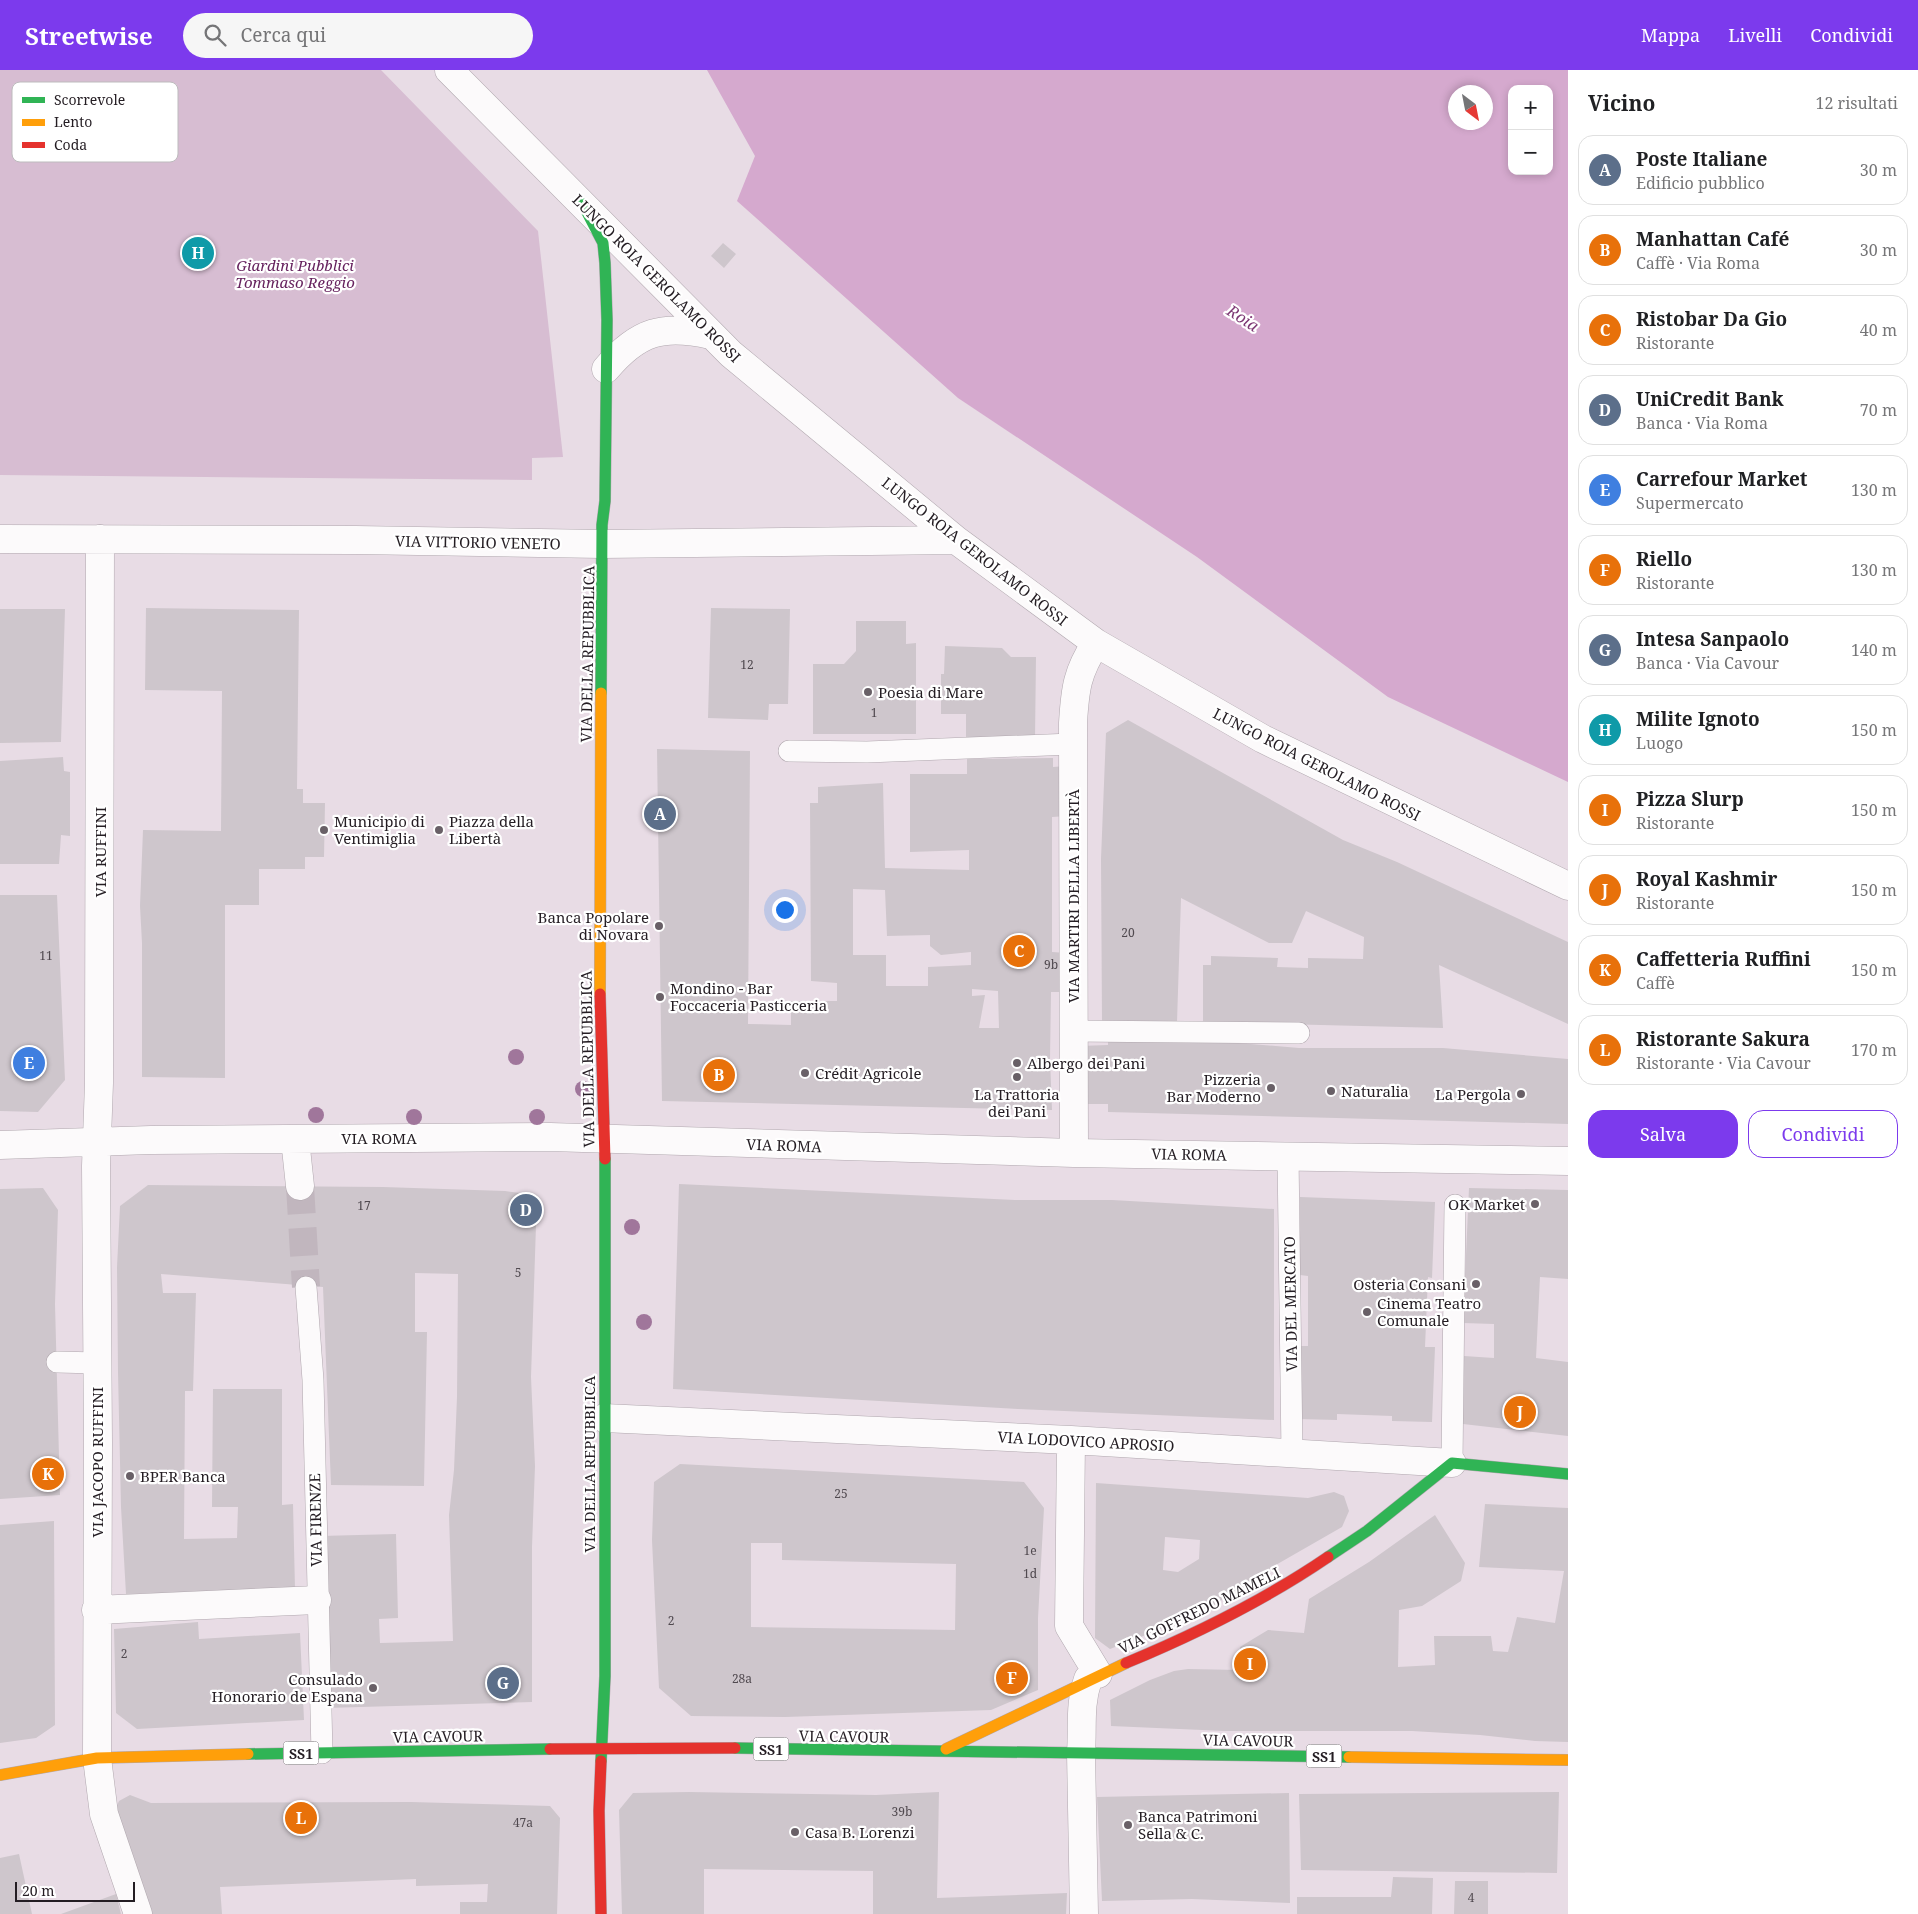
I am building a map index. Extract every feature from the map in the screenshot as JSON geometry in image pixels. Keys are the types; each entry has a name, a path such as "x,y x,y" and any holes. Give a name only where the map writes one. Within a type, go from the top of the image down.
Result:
{"main road":[{"name":"VIA DELLA REPUBBLICA","path":"582,203 603,243 608,320 602,544 600,1031 602,1139 605,1173 605,1676 599,1811 601,1914"},
{"name":"VIA LODOVICO APROSIO","path":"1452,1463 1568,1474"},
{"name":"VIA GOFFREDO MAMELI","path":"940,1752 1093,1677 1178,1640 1292,1582 1368,1531 1452,1463"},
{"name":"VIA CAVOUR","path":"0,1775 96,1758 666,1747 1568,1760"}],"street":[{"name":"LUNGO ROIA GEROLAMO ROSSI","path":"449,70 711,335 956,540 1096,643 1263,739 1568,886"},
{"path":"606,369 623,349 644,336 686,329 711,335"},
{"name":"VIA VITTORIO VENETO","path":"0,539 356,540 602,544 956,540"},
{"name":"VIA RUFFINI","path":"96,1154 100,1073 100,539"},
{"name":"VIA MARTIRI DELLA LIBERTÀ","path":"1074,1153 1072,744 1074,696 1082,665 1096,643"},
{"name":"VIA ROMA","path":"0,1145 96,1154 295,1139 550,1137 1074,1153 1568,1161"},
{"path":"295,1139 300,1186"},
{"name":"VIA JACOPO RUFFINI","path":"96,1154 96,1758 104,1814 138,1914"},
{"name":"VIA LODOVICO APROSIO","path":"604,1418 1071,1440 1452,1463"},
{"path":"1071,1440 1069,1626 1093,1677 1082,1697 1081,1753 1084,1914"},
{"path":"96,1610 317,1600"}],"lane":[{"path":"790,751 867,752 1072,744"},
{"path":"1073,1031 1299,1033"},
{"name":"VIA DEL MERCATO","path":"1288,1156 1292,1453"},
{"path":"1452,1463 1455,1205"},
{"name":"VIA FIRENZE","path":"306,1287 313,1380 322,1753"},
{"path":"57,1362 97,1363"}],"green space":[{"name":"Giardini Pubblici Tommaso Reggio","path":"0,70 381,70 538,231 563,457 532,458 532,480 0,475"}],"water":[{"name":"Roia","path":"707,70 1568,70 1568,782 1388,697 1197,557 958,398 737,201 755,156"}],"building":[{"path":"723,243 736,254 724,268 711,256"},
{"path":"146,608 299,610 297,789 303,789 303,803 325,803 324,857 305,857 305,869 259,869 259,905 225,905 225,1078 142,1077 142,943 140,906 143,830 221,831 222,691 145,690"},
{"path":"711,608 790,609 788,704 769,704 768,720 708,718"},
{"path":"0,609 65,609 61,742 0,743"},
{"path":"856,621 906,621 906,644 916,643 916,734 813,734 813,664 844,664 856,651"},
{"path":"945,646 1002,648 1011,657 1036,657 1035,738 966,737 966,714 941,714 941,674 944,674"},
{"path":"1128,720 1343,840 1397,862 1568,942 1568,1024 1439,965 1443,1028 1203,1022 1203,965 1211,965 1211,956 1278,958 1277,967 1308,968 1308,958 1363,959 1364,937 1306,911 1292,943 1269,943 1181,898 1177,1022 1102,1021 1101,859 1106,733"},
{"path":"657,749 750,751 748,1024 791,1025 791,1001 837,1001 837,983 811,981 810,803 818,803 818,787 883,783 885,868 969,870 969,850 910,852 910,774 967,774 967,759 1053,758 1053,767 1066,766 1067,816 1052,817 1052,952 1067,953 1067,992 1051,992 1050,1059 1052,1110 662,1101","holes":["853,889 885,890 887,936 930,935 930,946 941,955 971,952 971,965 928,967 928,986 886,986 886,955 853,955","972,989 998,991 999,1028 979,1028 985,995 972,996"]},
{"path":"63,757 64,771 70,772 70,836 61,835 59,864 0,864 0,761"},
{"path":"0,895 57,895 65,1080 38,1112 0,1111"},
{"path":"1108,1040 1238,1043 1299,1048 1443,1048 1568,1059 1568,1124 1108,1112 1108,1104 1080,1104 1080,1046 1108,1045"},
{"path":"679,1184 1015,1200 1112,1200 1274,1209 1274,1420 1018,1409 673,1389"},
{"path":"148,1185 383,1187 505,1191 537,1195 531,1377 535,1466 532,1547 532,1702 325,1708 321,1536 396,1534 398,1618 379,1619 380,1643 453,1641 449,1515 454,1470 457,1397 458,1274 415,1273 415,1332 427,1332 424,1486 331,1485 323,1287 161,1274 163,1293 196,1293 193,1391 185,1391 184,1539 237,1538 238,1507 212,1507 213,1389 282,1389 282,1505 293,1504 295,1589 126,1594 121,1507 118,1372 117,1267 120,1206"},
{"path":"43,1188 58,1210 55,1304 60,1495 0,1499 0,1189"},
{"path":"1469,1188 1568,1190 1568,1279 1540,1277 1536,1358 1568,1362 1568,1436 1463,1424 1464,1356 1494,1358 1494,1324 1463,1323"},
{"name":"Cinema Teatro Comunale","path":"1300,1197 1435,1202 1432,1278 1428,1277 1425,1347 1435,1347 1432,1422 1392,1421 1392,1416 1337,1414 1337,1420 1298,1419 1299,1346 1308,1346 1308,1276 1300,1275"},
{"path":"680,1464 1024,1482 1044,1508 1038,1618 1038,1690 991,1710 785,1717 691,1716 659,1688 652,1540 654,1482","holes":["751,1543 782,1543 782,1560 956,1564 955,1630 751,1627"]},
{"path":"1096,1483 1308,1498 1334,1492 1344,1496 1349,1511 1342,1527 1274,1566 1202,1613 1110,1649 1095,1638","holes":["1165,1537 1200,1540 1199,1559 1178,1572 1163,1570"]},
{"path":"1485,1504 1568,1508 1568,1742 1412,1731 1225,1731 1111,1726 1110,1700 1150,1680 1174,1671 1188,1669 1239,1670 1240,1647 1268,1630 1304,1633 1309,1599 1369,1562 1435,1515 1465,1563 1461,1581 1422,1606 1399,1610 1398,1667 1435,1665 1434,1636 1491,1636 1493,1651 1508,1652 1517,1617 1555,1623 1564,1571 1479,1567"},
{"path":"54,1521 55,1725 36,1738 0,1743 0,1525"},
{"path":"198,1622 199,1639 300,1633 304,1720 137,1729 116,1713 114,1629"},
{"path":"939,1792 937,1898 1067,1893 1066,1914 873,1914 873,1871 704,1869 704,1914 622,1914 619,1810 633,1793 876,1795"},
{"path":"1559,1792 1557,1873 1301,1870 1299,1794"},
{"path":"1289,1793 1290,1903 1192,1899 1102,1901 1097,1797"},
{"path":"130,1795 151,1803 411,1802 550,1806 560,1818 557,1914 460,1914 460,1902 487,1902 488,1884 416,1886 416,1879 220,1887 222,1914 143,1914 116,1808 119,1801"},
{"path":"19,1854 32,1914 0,1914 0,1858"},
{"path":"1393,1877 1433,1878 1432,1914 1297,1914 1297,1897 1391,1897"},
{"path":"1455,1881 1488,1881 1488,1914 1454,1914"},
{"path":"116,1894 121,1914 61,1914"}],"tunnel":[{"path":"300,1186 306,1287"}],"traffic: fast":[{"path":"582,203 603,243 605,263 607,320 605,501 602,525 601,693"},
{"path":"601,1761 605,1676 605,1159"},
{"path":"1328,1557 1367,1531 1452,1463 1568,1474"},
{"path":"735,1748 1349,1757"},
{"path":"248,1754 550,1749"}],"traffic: slow":[{"path":"600,994 601,693"},
{"path":"946,1749 1126,1663"},
{"path":"0,1775 97,1758 248,1754"},
{"path":"1349,1757 1568,1760"}],"traffic: jam":[{"path":"600,994 605,1159"},
{"path":"1126,1663 1255,1602 1328,1557"},
{"path":"550,1749 735,1748"},
{"path":"601,1761 599,1811 601,1914"}],"place":[{"name":"Milite Ignoto","path":"198,253"},
{"name":"Poesia di Mare","path":"868,692"},
{"name":"Poste Italiane","path":"660,814"},
{"name":"Municipio di Ventimiglia","path":"324,830"},
{"name":"Piazza della Libertà","path":"439,830"},
{"name":"Banca Popolare di Novara","path":"659,926"},
{"name":"Ristobar Da Gio","path":"1019,951"},
{"name":"Mondino - Bar Foccaceria Pasticceria","path":"660,997"},
{"name":"Carrefour Market","path":"29,1063"},
{"name":"Albergo dei Pani","path":"1017,1063"},
{"name":"Crédit Agricole","path":"805,1073"},
{"name":"Manhattan Café","path":"719,1075"},
{"name":"La Trattoria dei Pani","path":"1017,1077"},
{"name":"Pizzeria Bar Moderno","path":"1271,1088"},
{"name":"Naturalia","path":"1331,1091"},
{"name":"La Pergola","path":"1521,1094"},
{"name":"OK Market","path":"1535,1204"},
{"name":"UniCredit Bank","path":"526,1210"},
{"name":"Osteria Consani","path":"1476,1284"},
{"name":"Cinema Teatro Comunale","path":"1367,1312"},
{"name":"Royal Kashmir","path":"1520,1412"},
{"name":"Caffetteria Ruffini","path":"48,1474"},
{"name":"BPER Banca","path":"130,1476"},
{"name":"Pizza Slurp","path":"1250,1664"},
{"name":"Riello","path":"1012,1678"},
{"name":"Intesa Sanpaolo","path":"503,1683"},
{"name":"Consulado Honorario de Espana","path":"373,1688"},
{"name":"Ristorante Sakura","path":"301,1818"},
{"name":"Banca Patrimoni Sella & C.","path":"1128,1825"},
{"name":"Casa B. Lorenzi","path":"795,1832"}]}
